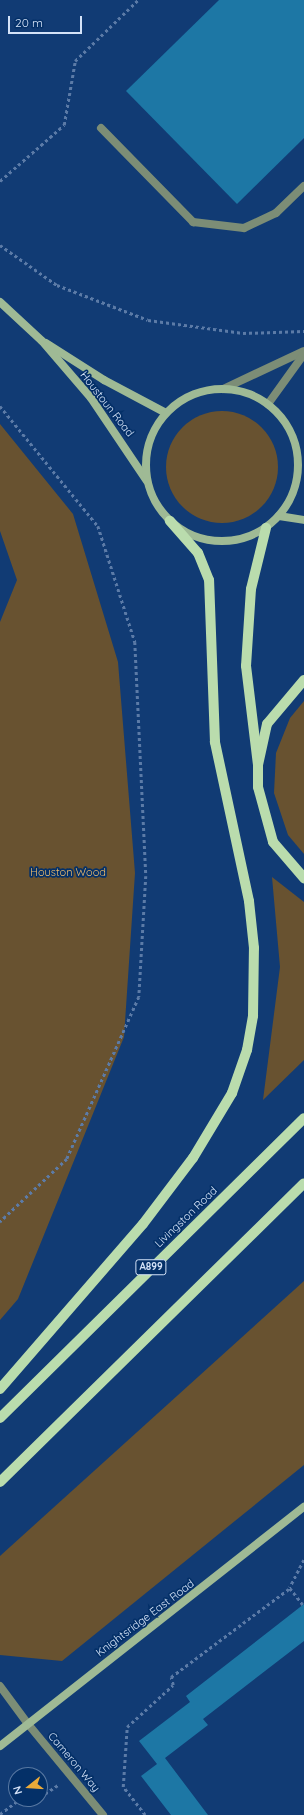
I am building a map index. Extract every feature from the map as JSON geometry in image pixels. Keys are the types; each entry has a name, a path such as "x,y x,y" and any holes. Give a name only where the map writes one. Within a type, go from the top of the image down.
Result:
{"main road":[{"path":"0,1389 143,1224 193,1158 232,1093 247,1050 253,1016 254,948 249,901 215,742 209,580 198,553 170,521"},
{"path":"266,528 251,589 246,666 258,765 258,787 273,842 304,878"},
{"path":"258,765 267,724 304,680"},
{"name":"Livingston Road","path":"0,1418 304,1118"},
{"path":"0,1482 304,1183"}],"street":[{"path":"101,128 193,222 244,228 276,213 304,186"},
{"name":"Houstoun Road","path":"0,302 42,341 91,398 133,456 149,485 157,504 170,521 187,533 207,540 248,537 266,528 279,516"},
{"name":"Houstoun Road","path":"42,341 166,413"},
{"path":"149,485 148,447 166,413 192,395 223,389 304,352"},
{"path":"268,404 304,352"},
{"path":"223,389 249,394 268,404 284,420 294,440 304,455"},
{"path":"294,440 297,480 279,516 304,520"},
{"name":"Knightsridge East Road","path":"0,1746 304,1507"},
{"name":"Cameron Way","path":"0,1686 70,1777 103,1815"}],"path":[{"path":"0,181 64,125 75,61 138,0"},
{"path":"0,244 58,285 148,320 243,333 304,330"},
{"path":"0,406 98,526 135,642 146,876 139,997 67,1159 0,1222"},
{"path":"145,1815 123,1787 127,1727 172,1685 171,1677 290,1588 304,1560"},
{"path":"290,1588 304,1606"},
{"path":"48,1792 70,1777"},
{"path":"0,1814 9,1807"}],"green space":[{"path":"222,411 243,415 261,428 274,446 278,467 274,488 261,506 243,519 222,523 201,519 183,506 170,488 166,467 170,446 183,428 201,415"},
{"name":"Houston Wood","path":"0,424 73,514 118,662 135,873 124,1037 18,1299 0,1320 0,622 17,580 0,531"},
{"path":"304,701 304,854 288,835 274,793 276,753 290,718"},
{"path":"272,877 304,902 304,1060 263,1100 280,967"},
{"path":"304,1281 304,1465 62,1661 0,1655 0,1556"}],"building":[{"path":"219,0 304,0 304,138 237,204 126,91"},
{"path":"304,1604 304,1641 203,1719 208,1725 165,1758 208,1815 171,1815 141,1776 157,1764 139,1741 190,1702 186,1696"}]}
